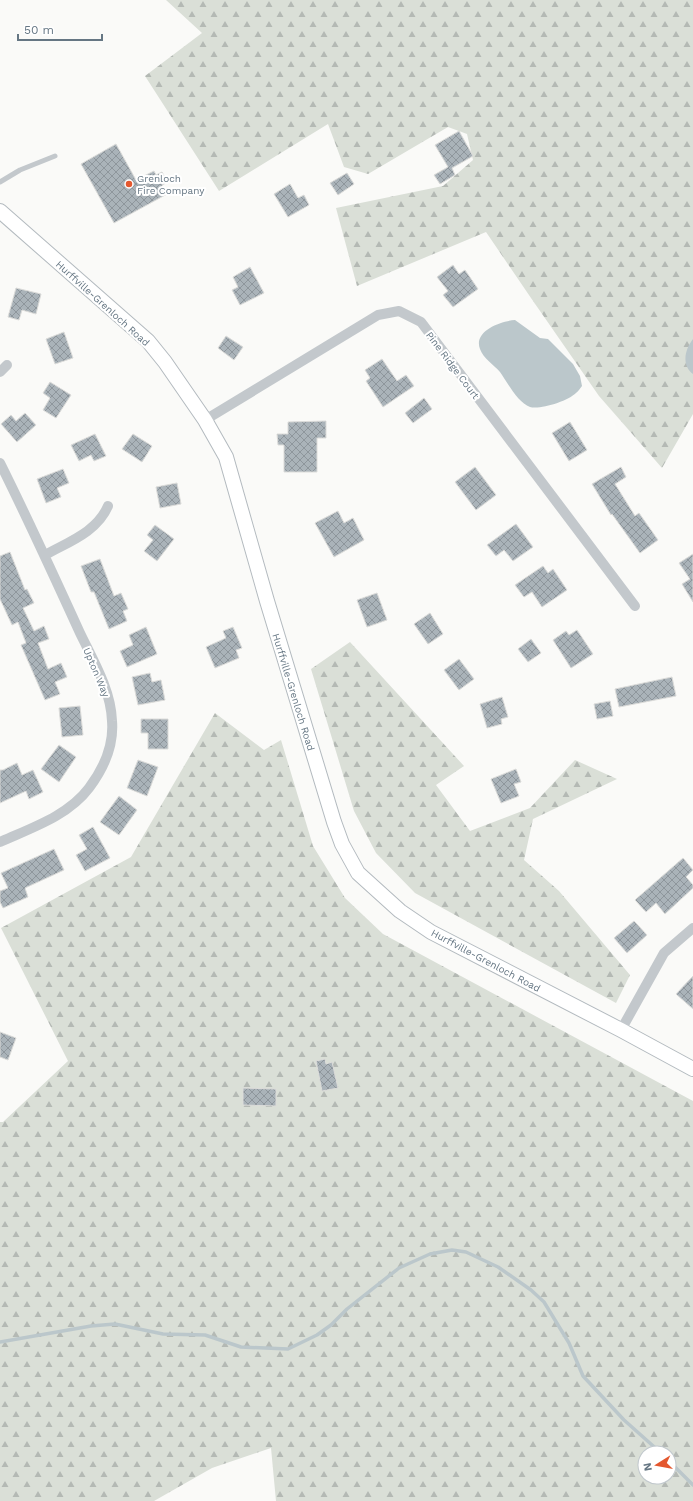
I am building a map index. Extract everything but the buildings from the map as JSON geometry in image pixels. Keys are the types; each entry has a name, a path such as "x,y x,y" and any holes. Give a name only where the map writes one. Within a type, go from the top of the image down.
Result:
{"main road":[{"name":"Hurffville-Grenloch Road","path":"0,211 148,342 165,362 205,420 226,457 267,600 334,822 342,844 358,873 400,911 431,932 693,1069"}],"street":[{"name":"Pine Ridge Court","path":"205,420 378,315 399,311 421,322 634,606"},
{"name":"Upton Way","path":"0,463 45,554 108,696 112,719 110,747 105,761 89,788 64,812 0,842"},
{"path":"45,554 86,532 104,516 108,506"},
{"path":"621,1030 664,953 693,928"}],"lane":[{"path":"0,182 20,170 55,156"}],"green space":[{"path":"166,0 693,0 693,414 662,468 599,396 486,232 357,286 336,208 443,186 473,160 467,134 448,127 368,174 344,167 328,124 219,191 145,76 202,33"},
{"path":"350,642 464,766 436,785 470,831 530,808 575,760 617,779 533,819 524,860 559,891 630,975 616,1003 415,893 376,853 354,811 311,669"},
{"path":"215,713 264,750 281,740 313,846 345,898 383,934 693,1101 693,1501 276,1501 271,1448 212,1468 154,1501 0,1501 0,1122 3,1122 68,1061 1,928 131,857"}],"shaded area":[{"path":"515,320 540,338 548,339 573,364 580,376 582,386 577,392 561,402 535,408 526,405 517,397 500,372 481,352 479,343 484,332 490,328 503,322"},
{"path":"693,339 693,374 687,366 686,352"}],"waterway":[{"path":"0,1342 91,1326 115,1324 163,1334 205,1335 241,1347 288,1349 317,1335 331,1325 347,1309 399,1268 430,1254 452,1250 466,1252 498,1267 531,1290 544,1302 569,1343 583,1376 624,1420 652,1445"},
{"path":"677,1469 693,1485"}],"place":[{"name":"Grenloch Fire Company","path":"129,184"}]}
